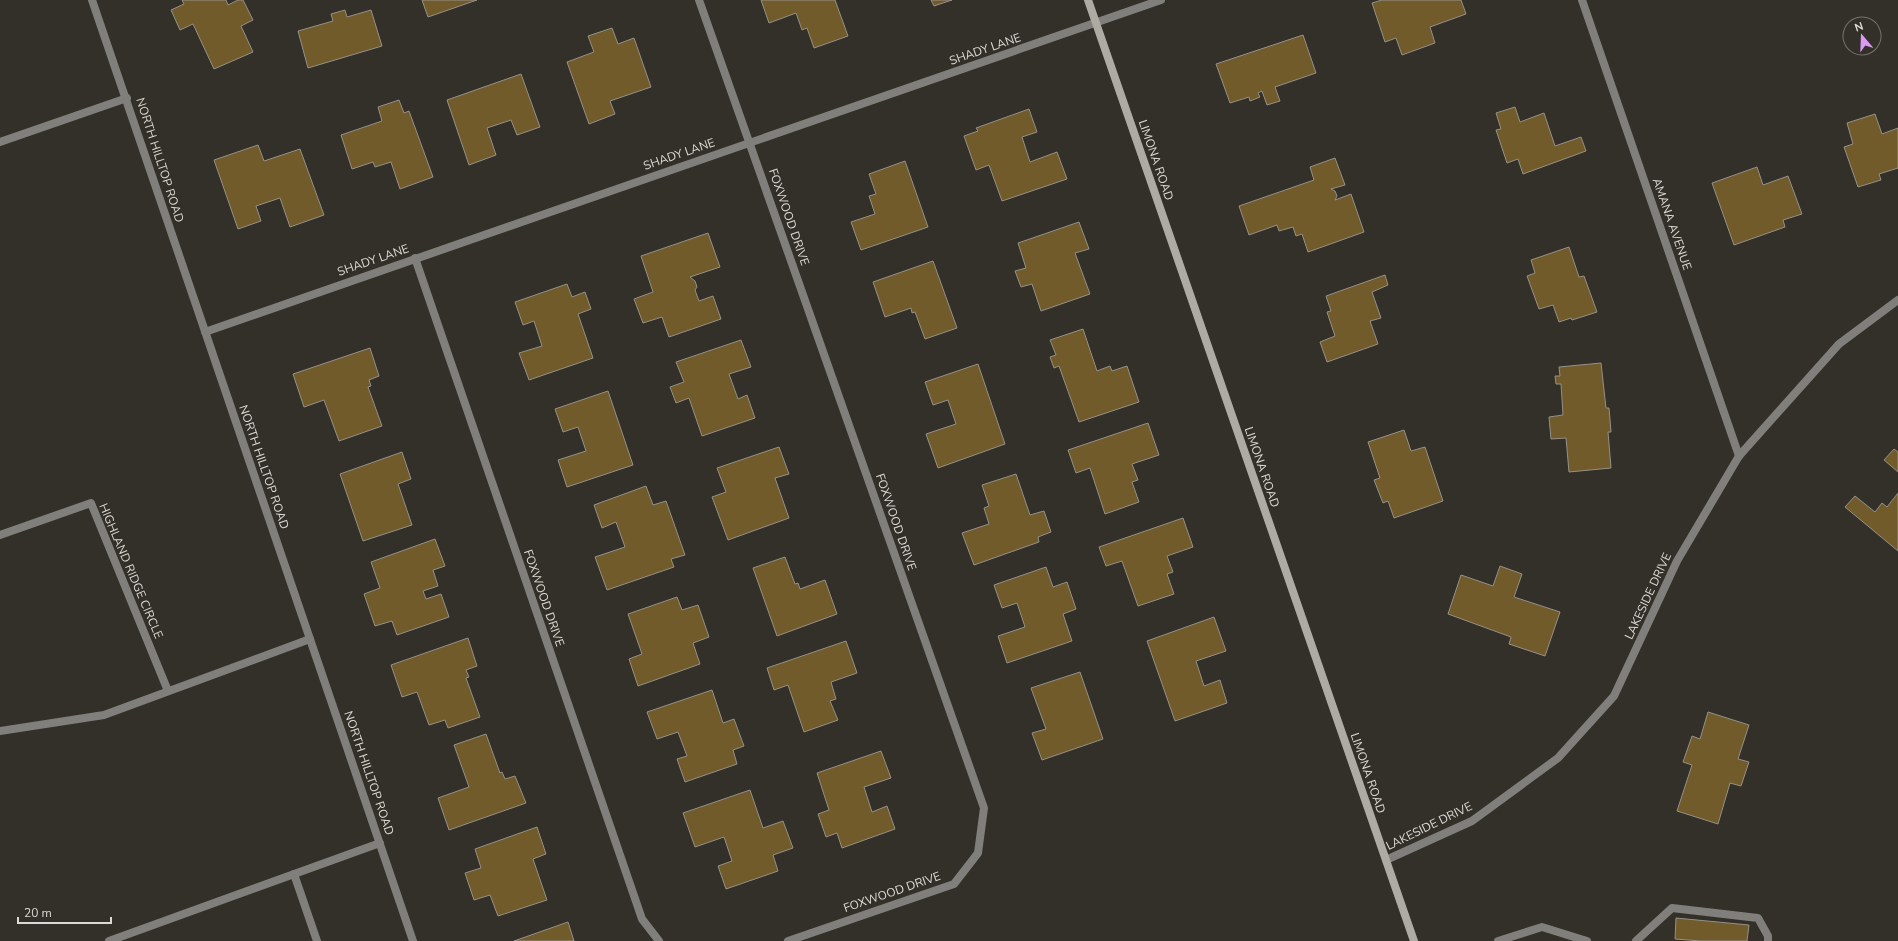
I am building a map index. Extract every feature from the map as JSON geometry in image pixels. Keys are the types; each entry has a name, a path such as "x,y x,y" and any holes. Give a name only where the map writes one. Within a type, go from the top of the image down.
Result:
{"street":[{"name":"NORTH HILLTOP ROAD","path":"92,0 127,98 205,332 413,941"},
{"name":"FOXWOOD DRIVE","path":"699,0 984,808 978,853 954,884 788,941"},
{"name":"LIMONA ROAD","path":"1088,0 1414,941"},
{"name":"SHADY LANE","path":"205,332 1161,0"},
{"name":"AMANA AVENUE","path":"1582,0 1738,456"},
{"path":"0,142 127,98"},
{"name":"FOXWOOD DRIVE","path":"415,258 642,919 659,941"},
{"name":"LAKESIDE DRIVE","path":"1386,860 1472,821 1558,758 1614,696 1677,561 1738,456 1840,344 1898,300"},
{"name":"HIGHLAND RIDGE CIRCLE","path":"0,535 92,503 168,691"},
{"path":"0,731 104,715 310,639"},
{"path":"109,941 380,843"},
{"path":"294,874 317,941"},
{"path":"1636,941 1672,908 1758,918 1768,936 1768,941"},
{"path":"1498,941 1514,939 1542,927 1582,940"}],"building":[{"path":"182,0 226,0 228,5 238,0 243,0 253,20 241,26 253,52 214,69 193,24 180,30 171,10 184,4"},
{"path":"422,0 477,0 428,17"},
{"path":"761,0 835,0 848,36 814,48 807,28 802,30 796,13 769,23"},
{"path":"931,0 952,0 934,6"},
{"path":"1382,0 1461,0 1466,14 1430,27 1435,43 1402,55 1396,38 1385,42 1372,3"},
{"path":"345,10 347,17 371,10 382,46 308,68 298,31 333,21 331,14"},
{"path":"612,28 618,44 634,38 651,87 610,101 615,114 589,124 567,62 594,52 588,36"},
{"path":"1303,35 1316,73 1275,87 1280,101 1267,105 1262,91 1258,93 1260,97 1250,101 1249,97 1230,103 1216,64"},
{"path":"521,74 540,127 517,135 511,120 487,128 496,155 469,165 447,100"},
{"path":"399,100 404,113 409,111 433,177 400,189 391,162 375,167 373,162 352,169 341,135 382,121 378,107"},
{"path":"1515,107 1520,122 1544,113 1555,146 1581,137 1586,151 1523,174 1518,159 1507,163 1496,130 1501,129 1496,113"},
{"path":"1029,109 1037,132 1022,137 1030,162 1057,152 1067,179 1002,201 989,165 976,170 964,136 978,131 976,128"},
{"path":"1875,114 1882,134 1898,128 1898,168 1879,174 1881,180 1858,187 1844,147 1853,144 1847,123"},
{"path":"258,145 264,161 300,149 324,215 290,227 280,198 256,206 261,221 238,229 214,160"},
{"path":"1335,158 1345,185 1331,189 1335,191 1337,196 1335,200 1351,194 1364,232 1308,252 1302,234 1296,236 1293,227 1279,231 1277,225 1249,235 1239,206 1314,180 1310,167"},
{"path":"905,161 928,227 861,250 851,222 875,214 869,196 876,194 869,174"},
{"path":"1757,167 1763,185 1788,176 1802,214 1783,220 1785,227 1734,245 1712,183"},
{"path":"1079,222 1089,249 1075,253 1090,294 1041,311 1032,284 1021,287 1015,271 1026,268 1018,243"},
{"path":"708,233 720,267 690,277 695,281 697,287 695,290 699,301 713,296 721,319 669,337 662,317 643,323 634,299 653,292 641,256"},
{"path":"1569,247 1579,277 1584,276 1597,312 1572,320 1571,318 1559,322 1553,305 1539,309 1527,276 1535,273 1531,260"},
{"path":"933,261 957,328 925,339 915,312 912,313 911,308 885,317 873,282"},
{"path":"1385,275 1388,285 1372,292 1381,318 1370,321 1378,344 1327,362 1320,342 1335,336 1327,312 1331,311 1326,296"},
{"path":"567,284 572,297 585,292 591,309 578,314 593,358 529,380 519,353 542,346 534,321 523,325 515,302"},
{"path":"1083,329 1097,371 1110,366 1112,371 1127,366 1139,402 1079,422 1059,366 1054,368 1050,357 1056,355 1050,340"},
{"path":"741,340 751,367 729,374 738,399 747,395 755,418 702,436 689,398 676,403 670,387 684,382 676,362"},
{"path":"370,348 379,376 369,380 371,386 368,387 382,426 339,441 324,400 304,407 293,374"},
{"path":"1601,363 1606,408 1609,408 1611,432 1608,432 1611,468 1569,472 1566,438 1551,439 1549,417 1563,415 1561,384 1556,384 1555,376 1560,376 1559,367"},
{"path":"978,364 1005,444 938,468 926,434 956,424 948,400 933,405 925,382"},
{"path":"608,391 633,465 567,487 558,460 586,451 578,427 563,432 555,409"},
{"path":"1148,423 1159,455 1132,464 1138,480 1132,482 1139,502 1105,514 1090,468 1076,473 1068,450"},
{"path":"1404,430 1411,451 1425,447 1443,501 1394,518 1388,501 1383,503 1374,480 1380,478 1368,442"},
{"path":"779,447 789,474 775,478 789,518 728,540 712,497 726,492 717,468"},
{"path":"1894,449 1898,452 1898,472 1884,460"},
{"path":"402,452 411,479 398,484 412,525 363,541 340,474"},
{"path":"1016,474 1030,515 1044,511 1051,532 1038,537 1039,542 974,565 962,533 989,524 984,508 989,506 982,485"},
{"path":"646,486 653,505 666,501 685,555 671,559 674,567 607,590 595,557 625,547 616,522 602,528 594,505"},
{"path":"1898,493 1898,551 1845,507 1855,496 1875,512 1882,503 1887,507"},
{"path":"1183,518 1193,547 1167,556 1173,572 1167,574 1174,594 1138,606 1122,561 1106,566 1099,547"},
{"path":"435,539 445,566 433,570 438,586 423,591 426,599 441,594 449,617 397,635 392,621 375,626 364,594 380,588 371,562"},
{"path":"785,557 795,584 798,583 800,589 825,580 837,614 777,636 753,568"},
{"path":"1500,566 1522,574 1514,597 1560,612 1545,656 1509,644 1511,637 1448,614 1461,575 1493,586"},
{"path":"1046,567 1053,587 1067,582 1076,609 1063,614 1072,641 1007,663 998,636 1025,627 1017,603 1002,608 994,585"},
{"path":"677,597 682,610 698,605 709,637 693,643 700,664 638,686 629,659 642,654 628,614"},
{"path":"1214,617 1226,651 1196,661 1204,686 1220,680 1227,703 1175,721 1147,641"},
{"path":"468,638 477,666 466,670 469,677 466,678 480,717 448,728 445,720 429,725 417,692 402,697 391,665"},
{"path":"846,641 857,673 831,682 836,699 830,701 838,720 804,732 788,685 774,690 767,668"},
{"path":"1080,672 1103,739 1042,760 1032,733 1046,729 1031,688"},
{"path":"712,690 723,723 734,719 744,746 733,750 737,764 685,782 677,759 687,756 678,732 657,739 647,712"},
{"path":"1708,712 1749,725 1738,759 1749,762 1741,786 1730,783 1718,824 1677,811 1692,765 1683,762 1692,736 1700,739"},
{"path":"486,734 500,773 502,772 505,779 515,776 526,803 449,830 438,798 469,787 454,745"},
{"path":"881,751 891,778 864,787 872,812 887,806 895,829 842,848 837,833 826,837 818,814 829,810 817,773"},
{"path":"750,790 763,828 783,821 793,848 773,855 778,871 726,889 718,866 732,861 724,837 695,847 683,813"},
{"path":"537,827 546,854 533,859 547,900 498,916 490,895 474,900 465,873 481,868 475,849"},
{"path":"1676,918 1749,925 1747,941 1701,941 1675,939"},
{"path":"568,922 574,941 514,941"}]}
